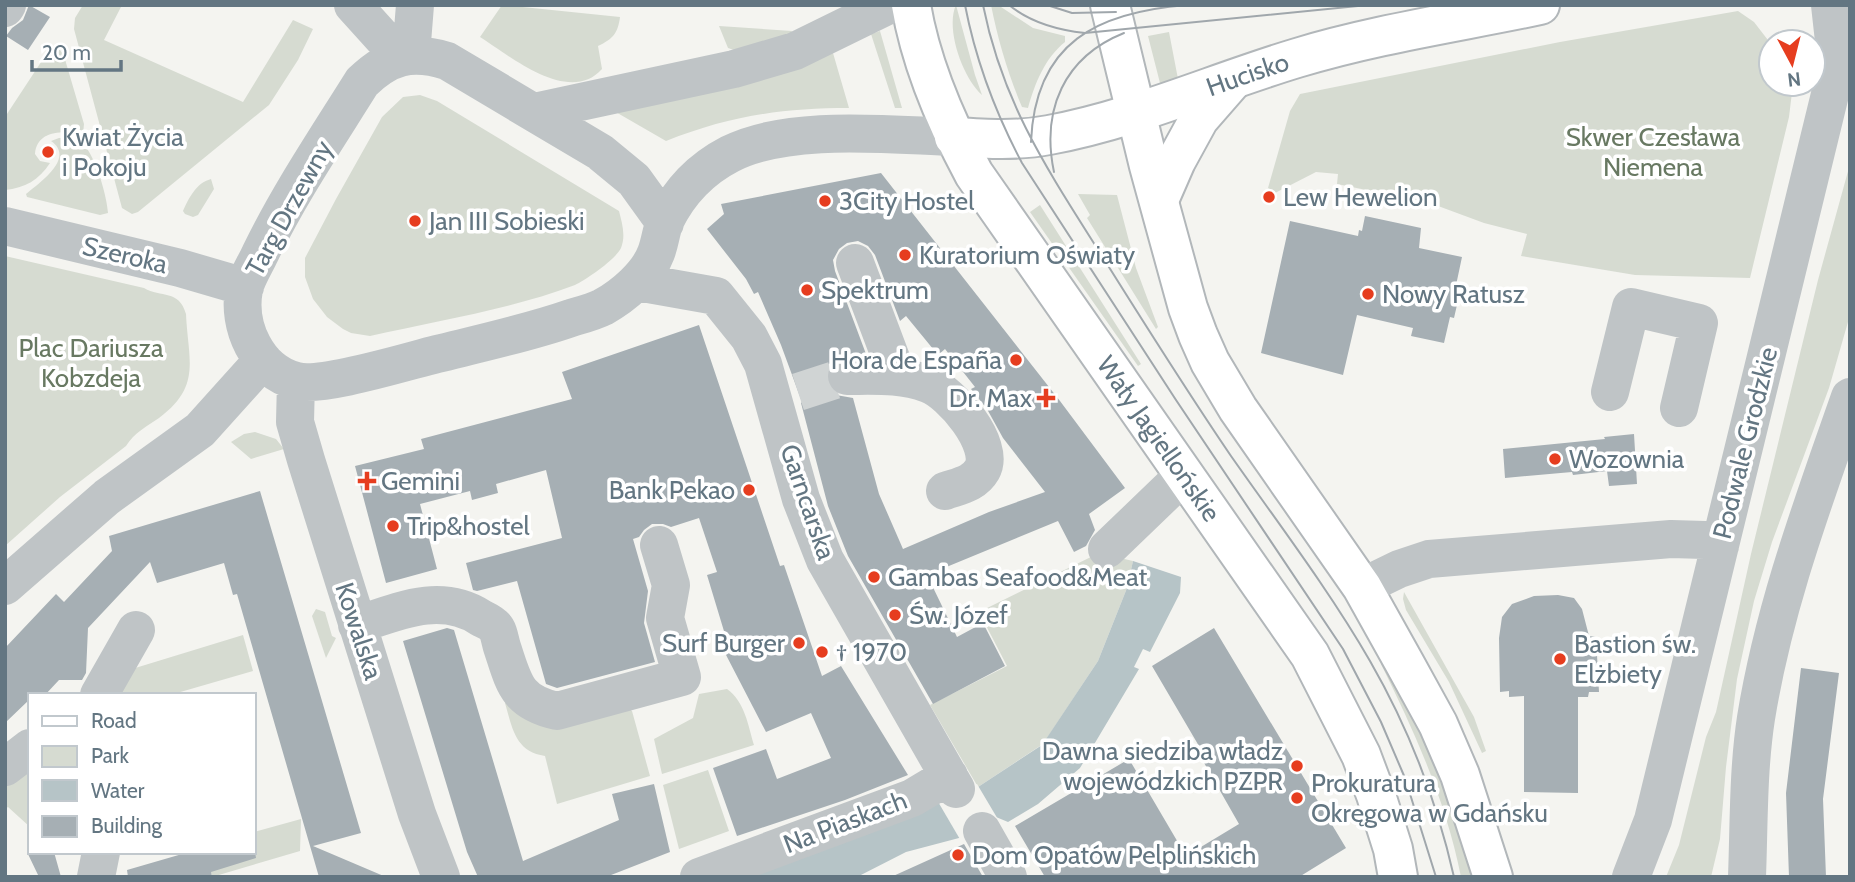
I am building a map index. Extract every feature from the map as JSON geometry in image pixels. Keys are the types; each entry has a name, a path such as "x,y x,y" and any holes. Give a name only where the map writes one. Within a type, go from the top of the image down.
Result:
{"main road":[{"name":"Wały Jagiellońskie","path":"911,5 924,59 954,137 974,174 1310,655 1342,715 1376,795 1398,877"},
{"path":"1110,5 1188,308 1210,362 1238,409 1362,587 1438,724 1476,820 1493,877"},
{"name":"Hucisko","path":"954,137 1010,140 1049,135 1136,113 1297,58 1540,5"},
{"path":"1159,200 1199,119 1233,80"}],"street":[{"path":"354,5 405,56 428,55 447,61 600,152 634,180 665,223"},
{"path":"405,56 415,5"},
{"path":"534,112 734,69 795,51 889,5"},
{"name":"Podwale Grodzkie","path":"1631,877 1653,820 1833,82 1836,59 1830,5"},
{"name":"Targ Drzewny","path":"296,381 277,373 263,360 247,333 242,315 245,287 271,231 362,82 377,67 405,56"},
{"path":"296,381 309,383 360,373 548,326 603,307 637,282 656,256 665,223 685,189 700,174 748,146 828,134 954,137"},
{"name":"Szeroka","path":"5,226 180,268 245,287"},
{"path":"855,263 898,377"},
{"name":"Garncarska","path":"637,282 716,296 749,337 763,364 786,395 801,499 825,560 953,782"},
{"path":"1610,392 1631,307 1699,323 1679,408"},
{"path":"5,586 107,497 200,430 263,360"},
{"path":"847,376 898,377 930,384 953,401 973,427 984,451 983,468 972,482 945,491"},
{"name":"Kowalska","path":"296,381 295,422 417,814 441,877"},
{"path":"1747,877 1756,720 1771,640 1800,541 1850,397"},
{"path":"1107,549 1184,475"},
{"path":"1362,587 1399,569 1429,559 1671,539 1698,539 1720,546"},
{"path":"358,625 429,604 466,608 496,627 515,687 528,700 543,708 557,711 584,704 682,677 665,618 671,585 659,545"},
{"path":"100,693 136,630"},
{"path":"5,767 28,750"},
{"name":"Na Piaskach","path":"699,877 953,782"},
{"path":"982,831 1008,877"},
{"path":"96,877 101,854"}],"green space":[{"path":"83,5 122,5 104,40 243,102 293,20 313,29 298,60 269,105 138,212 132,214 122,208 74,29 75,18"},
{"path":"502,5 620,17 614,35 598,46 602,69 589,79 573,82 557,80 540,74 507,55 480,37"},
{"path":"956,5 982,95 968,77 954,40 953,15"},
{"path":"991,5 998,5 1033,28 1065,36 1065,42 1042,72 1028,108 1022,107 1012,82"},
{"name":"Skwer Czesława Niemena","path":"1738,11 1754,22 1759,28 1757,98 1791,98 1750,278 1635,275 1521,256 1527,234 1484,223 1430,203 1337,184 1338,174 1316,172 1275,193 1268,188 1290,111 1300,94 1560,42"},
{"path":"719,26 792,31 789,36 740,52 728,48"},
{"path":"880,31 902,108 895,108 871,34"},
{"path":"1169,32 1178,79 1160,83 1148,36"},
{"path":"54,49 60,50 64,56 84,124 83,134 60,132 46,136 37,146 35,154 40,161 50,163 46,169 31,182 5,190 5,117 47,53"},
{"path":"833,53 849,108 756,115 712,125 666,141 614,111"},
{"path":"420,95 437,101 619,211 623,234 618,253 575,285 474,314 370,336 351,333 327,317 313,299 305,277 305,258 382,117 403,97"},
{"path":"68,137 80,141 91,154 108,213 100,215 27,197 26,194 53,170 58,162 58,148 51,141"},
{"path":"1850,164 1850,315 1829,388 1772,542 1754,601 1737,679 1720,839 1711,877 1666,877 1679,845 1706,737 1716,712 1751,554 1818,280"},
{"path":"211,179 214,189 198,215 193,217 185,214 183,211 194,192 201,184"},
{"path":"1078,194 1117,195 1136,268 1158,327 1156,329 1087,218 1090,215"},
{"path":"1040,205 1141,364 1138,366 1030,212"},
{"name":"Plac Dariusza Kobzdeja","path":"5,256 174,297 183,306 186,314 190,359 187,383 173,406 60,497 5,546"},
{"path":"255,432 276,439 284,449 251,459 231,442 244,434"},
{"path":"1099,553 1133,561 1127,588 1098,661 1043,744 978,787 930,705 1007,666 979,612"},
{"path":"1404,592 1474,717 1486,751 1482,753 1449,682 1406,610"},
{"path":"316,609 325,612 332,636 336,638 326,658 312,616"},
{"path":"243,635 253,671 177,693 116,693 132,669"},
{"path":"1382,663 1436,767 1456,821 1471,877 1461,877 1438,794"},
{"path":"727,689 742,707 754,745 662,774 654,739 693,718 699,694"},
{"path":"505,703 623,704 632,711 650,776 557,804 545,756 535,754 521,744 516,737"},
{"path":"28,763 28,825 8,807 5,809 5,780"},
{"path":"708,770 729,831 679,849 663,785"},
{"path":"301,819 300,851 212,877 206,854 256,854 256,831"}],"water":[{"path":"1133,561 1181,577 1180,593 1150,652 1143,649 1134,667 1139,669 1080,768 1038,804 1008,822 996,817 959,838 906,852 857,877 747,877 978,787 1042,745 1098,661 1127,588"}],"pier":[{"path":"977,784 999,821 961,841 937,800"}],"building":[{"path":"29,5 50,17 28,50 6,36 23,20"},
{"path":"881,173 1125,488 1089,514 1095,530 1086,546 1074,552 1058,521 927,575 957,637 983,623 1005,666 933,704 848,556 828,506 802,402 758,292 754,294 746,279 707,229 724,214 721,204","holes":["858,241 868,246 875,255 900,321 906,316 938,355 945,349 975,387 971,389 987,409 1003,438 1045,492 989,512 903,549 879,494 853,398 836,395 828,386 825,377 828,365 837,357 866,354 833,260 839,249 847,243"]},
{"name":"Nowy Ratusz","path":"1365,216 1421,228 1419,248 1462,257 1455,290 1460,292 1444,343 1411,336 1413,328 1357,315 1343,375 1261,353 1290,221 1358,236 1359,230 1362,231"},
{"path":"699,325 780,566 784,565 822,676 841,666 908,775 845,800 737,836 713,768 766,749 777,779 831,758 811,713 766,732 725,653 730,651 707,575 717,572 699,518 671,527 652,524 639,537 633,539 648,591 644,623 655,662 557,688 546,684 517,581 473,590 466,563 562,538 546,470 496,484 498,493 472,500 470,491 420,504 437,569 386,583 355,466 424,449 421,439 572,399 562,372"},
{"name":"Wozownia","path":"1634,434 1637,484 1609,486 1607,471 1505,478 1503,449"},
{"path":"260,491 361,833 313,846 386,877 319,877 237,594 233,595 224,563 157,583 150,562 88,628 86,673 82,680 59,680 47,693 28,693 28,701 5,723 5,648 56,594 64,602 112,551 109,536"},
{"path":"1558,595 1574,598 1582,609 1589,636 1596,637 1599,692 1589,692 1588,697 1578,697 1578,793 1524,792 1524,696 1509,697 1509,691 1500,692 1499,638 1502,617 1512,604 1534,596"},
{"path":"447,628 454,630 523,861 619,820 612,794 654,784 670,852 606,877 478,877 467,852 403,641"},
{"path":"1214,628 1346,848 1299,877 1045,877 1015,826 1129,759 1186,856 1239,824 1203,761 1206,758 1152,666"},
{"path":"1801,668 1839,673 1823,799 1826,877 1789,877 1786,793"},
{"name":"Dom Opatów Pelplińskich","path":"964,844 983,877 891,877"},
{"path":"27,852 55,854 61,877 39,877"},
{"path":"182,854 255,854 256,858 211,872 212,877 128,877 127,870"}],"tunnel":[{"path":"798,392 847,376"}],"tram line":[{"path":"965,5 987,86 1022,163 1176,400 1343,649 1381,722 1405,778 1436,877"},
{"path":"983,5 992,41 1015,106 1046,166 1181,381 1338,608 1384,686 1430,793 1454,877"},
{"path":"1009,5 1026,17 1045,25 1085,33 1368,5"},
{"path":"1047,5 1072,13 1116,12"},
{"path":"1031,142 1035,108 1045,79 1059,57 1077,39 1100,25 1126,15 1187,5"},
{"path":"1054,172 1051,128 1062,88 1072,71 1086,56 1103,43 1124,33"}],"place":[{"name":"Kwiat Życia i Pokoju","path":"48,152"},
{"name":"Lew Hewelion","path":"1269,197"},
{"name":"3City Hostel","path":"825,201"},
{"name":"Jan III Sobieski","path":"415,221"},
{"name":"Kuratorium Oświaty","path":"905,255"},
{"name":"Spektrum","path":"807,290"},
{"name":"Nowy Ratusz","path":"1368,294"},
{"name":"Hora de España","path":"1016,360"},
{"name":"Dr. Max","path":"1046,398"},
{"name":"Wozownia","path":"1555,459"},
{"name":"Gemini","path":"367,481"},
{"name":"Bank Pekao","path":"749,490"},
{"name":"Trip&hostel","path":"393,526"},
{"name":"Gambas Seafood&Meat","path":"874,577"},
{"name":"Św. Józef","path":"895,615"},
{"name":"Surf Burger","path":"799,643"},
{"name":"† 1970","path":"822,652"},
{"name":"Bastion św. Elżbiety","path":"1560,659"},
{"name":"Dawna siedziba władz wojewódzkich PZPR","path":"1297,766"},
{"name":"Prokuratura Okręgowa w Gdańsku","path":"1297,798"},
{"name":"Dom Opatów Pelplińskich","path":"958,855"}]}
